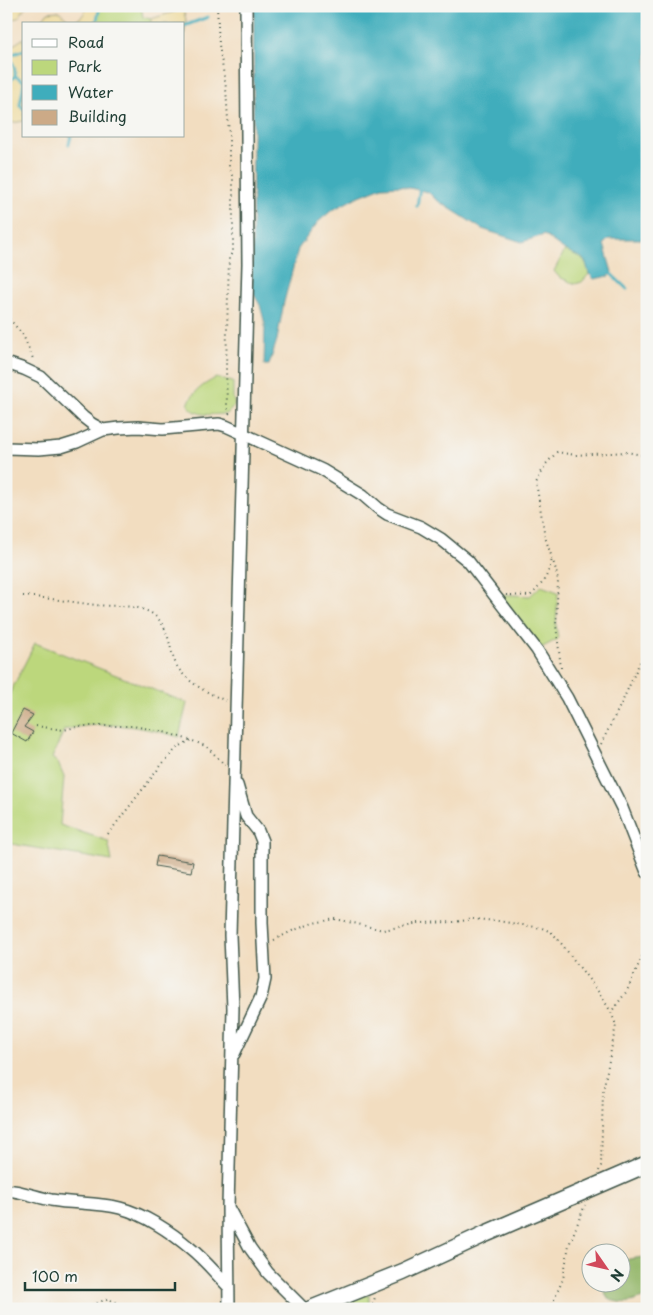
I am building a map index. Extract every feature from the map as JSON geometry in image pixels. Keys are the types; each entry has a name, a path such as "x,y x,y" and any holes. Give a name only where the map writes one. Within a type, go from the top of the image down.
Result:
{"street":[{"path":"228,1309 228,1207 233,1008 230,935 236,706 238,432 248,264 246,6"},
{"path":"6,363 41,377 83,417 103,430"},
{"path":"6,448 39,449 61,446 77,442 103,430 119,428 138,426 163,429 219,424 322,470 363,495 387,514 421,527 441,539 468,561 537,650 567,698 622,808 647,872"},
{"path":"232,1058 261,997 265,979 262,841 258,831 246,816 234,775"},
{"path":"311,1309 404,1272 485,1234 647,1164"},
{"path":"6,1190 17,1190 52,1200 95,1203 137,1213 191,1248 228,1286"},
{"path":"228,1207 250,1248 268,1272 304,1309"}],"path":[{"path":"217,6 227,98 229,167 234,178 233,251 229,258 226,368 227,405 238,432"},
{"path":"6,149 6,154"},
{"path":"6,315 23,334 41,377"},
{"path":"562,673 556,626 558,581 545,537 536,482 546,464 557,452 575,456 627,452 647,456"},
{"path":"494,594 530,596 541,586 548,573 552,558"},
{"path":"23,596 144,610 156,616 169,640 175,663 184,674 198,687 236,706"},
{"path":"595,755 623,700 647,646"},
{"path":"36,726 64,730 80,726 133,726 161,731 207,746 234,775"},
{"path":"108,834 163,763 177,748 191,740"},
{"path":"274,940 313,923 336,919 383,930 419,923 455,922 473,919 542,928 551,932 557,938 600,994 612,1012 616,1025 603,1091 601,1166 569,1246 563,1279 550,1309"},
{"path":"612,1012 626,991 647,945"},
{"path":"83,1309 108,1299 119,1304 123,1309"}],"green space":[{"path":"100,6 141,6 143,17 151,19 151,22 96,22"},
{"path":"565,250 582,258 586,263 589,274 582,282 575,284 559,277 554,271"},
{"path":"216,378 233,382 235,405 227,414 201,414 196,412 188,405 192,396"},
{"path":"541,586 558,592 556,625 558,639 537,650 494,594 530,596"},
{"path":"35,643 187,703 179,737 136,727 107,725 92,725 64,730 52,758 58,763 64,777 60,825 108,841 112,861 6,843 6,701"},
{"path":"643,1257 647,1259 647,1296 628,1302 608,1299 605,1292 630,1292 630,1259"},
{"path":"369,1294 367,1309 323,1309"}],"sand":[{"path":"6,6 25,6 25,8 18,18 6,20"},
{"path":"87,6 100,6 96,22 71,22 79,18"},
{"path":"183,9 186,20 185,30 185,22 151,22 151,19"},
{"path":"59,11 71,22 40,22 48,12"},
{"path":"22,39 22,121 6,124 6,46 15,44"}],"water":[{"path":"254,6 647,6 647,239 609,239 604,244 612,272 609,276 594,279 589,274 586,263 582,258 565,250 544,235 522,242 482,229 435,199 428,192 400,186 382,187 357,197 331,211 318,222 298,249 284,302 277,340 269,365 264,365 265,324 260,305 252,291"}],"building":[{"path":"23,710 33,715 24,727 33,732 27,742 11,733"},
{"path":"157,856 193,862 191,872 155,866"}],"waterway":[{"path":"96,22 100,6"},
{"path":"185,26 208,17"},
{"path":"6,54 22,51"},
{"path":"6,54 13,64 15,76 22,80"},
{"path":"6,88 15,76"},
{"path":"22,94 20,105 22,108"},
{"path":"69,144 70,138"},
{"path":"417,206 420,187"},
{"path":"608,271 627,289"}]}
